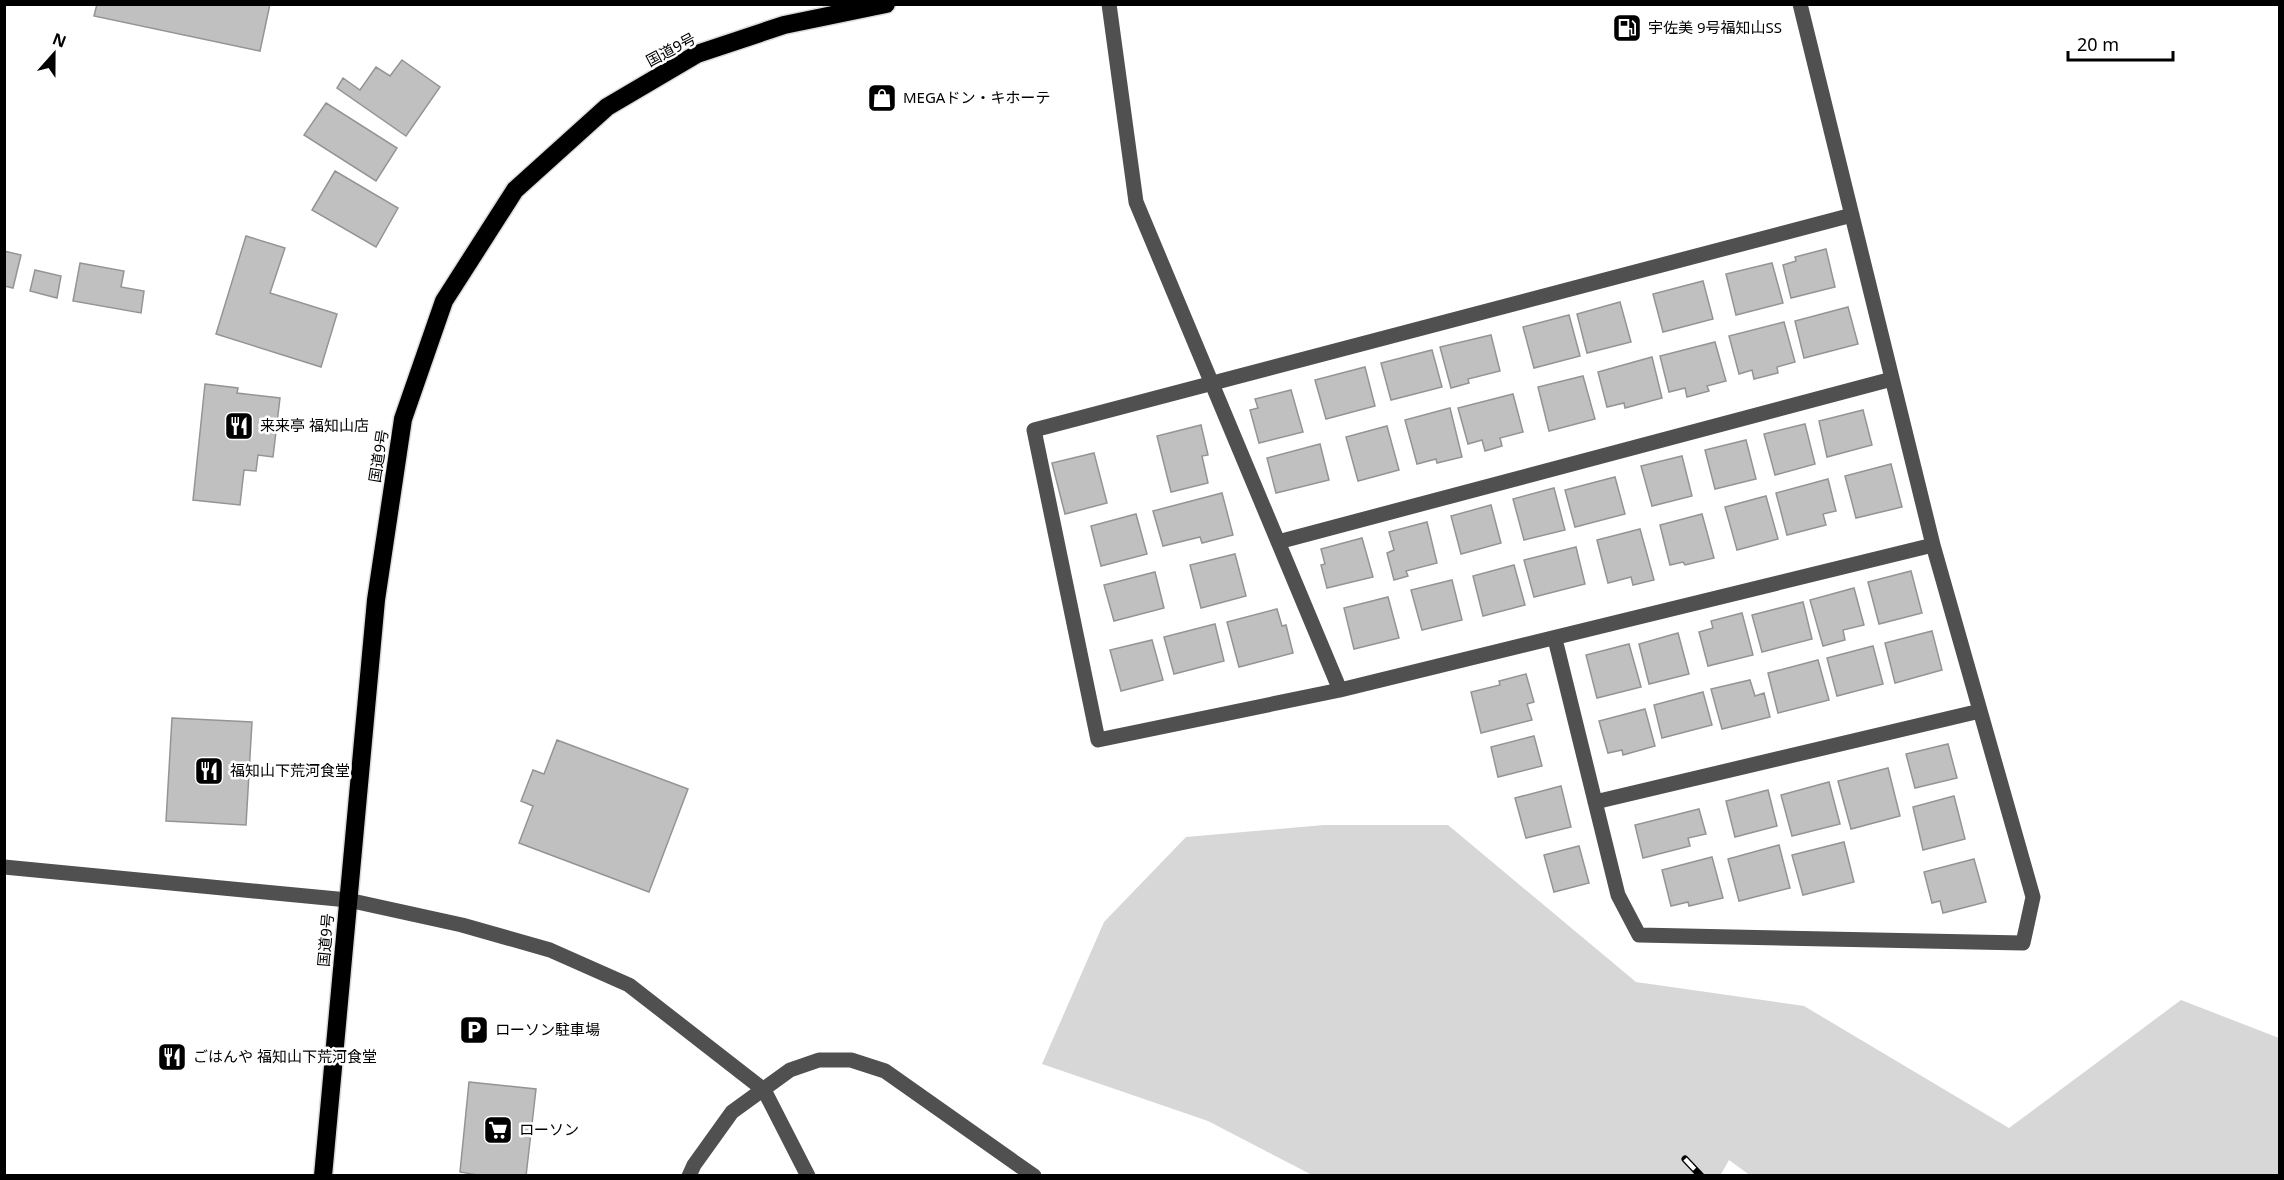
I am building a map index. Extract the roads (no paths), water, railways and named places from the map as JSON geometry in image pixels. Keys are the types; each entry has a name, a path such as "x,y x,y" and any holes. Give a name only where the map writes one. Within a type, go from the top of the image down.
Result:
{"highway":[{"name":"国道9号","path":"323,1176 376,600 403,419 444,301 515,190 607,107 697,54 783,25 886,4"}],"street":[{"path":"1109,4 1136,202 1340,690"},
{"path":"1555,639 1618,895 1639,935 2023,943 2033,897 1933,545 1800,4"},
{"path":"1852,215 1034,430 1098,740 1340,690 1933,545"},
{"path":"1278,542 1892,379"},
{"path":"1595,802 1980,711"},
{"path":"4,867 348,900 462,925 550,950 629,985 764,1090 808,1176"},
{"path":"689,1176 694,1165 732,1112 790,1070 819,1060 851,1060 885,1071 1034,1176"}],"railway":[{"path":"1685,1159 1701,1176"}],"place":[{"name":"宇佐美 9号福知山SS","path":"1627,28"},
{"name":"MEGAドン・キホーテ","path":"882,98"},
{"name":"来来亭 福知山店","path":"239,426"},
{"name":"福知山下荒河食堂","path":"209,771"},
{"name":"ローソン駐車場","path":"474,1030"},
{"name":"ごはんや 福知山下荒河食堂","path":"172,1057"},
{"name":"ローソン","path":"498,1130"}]}
